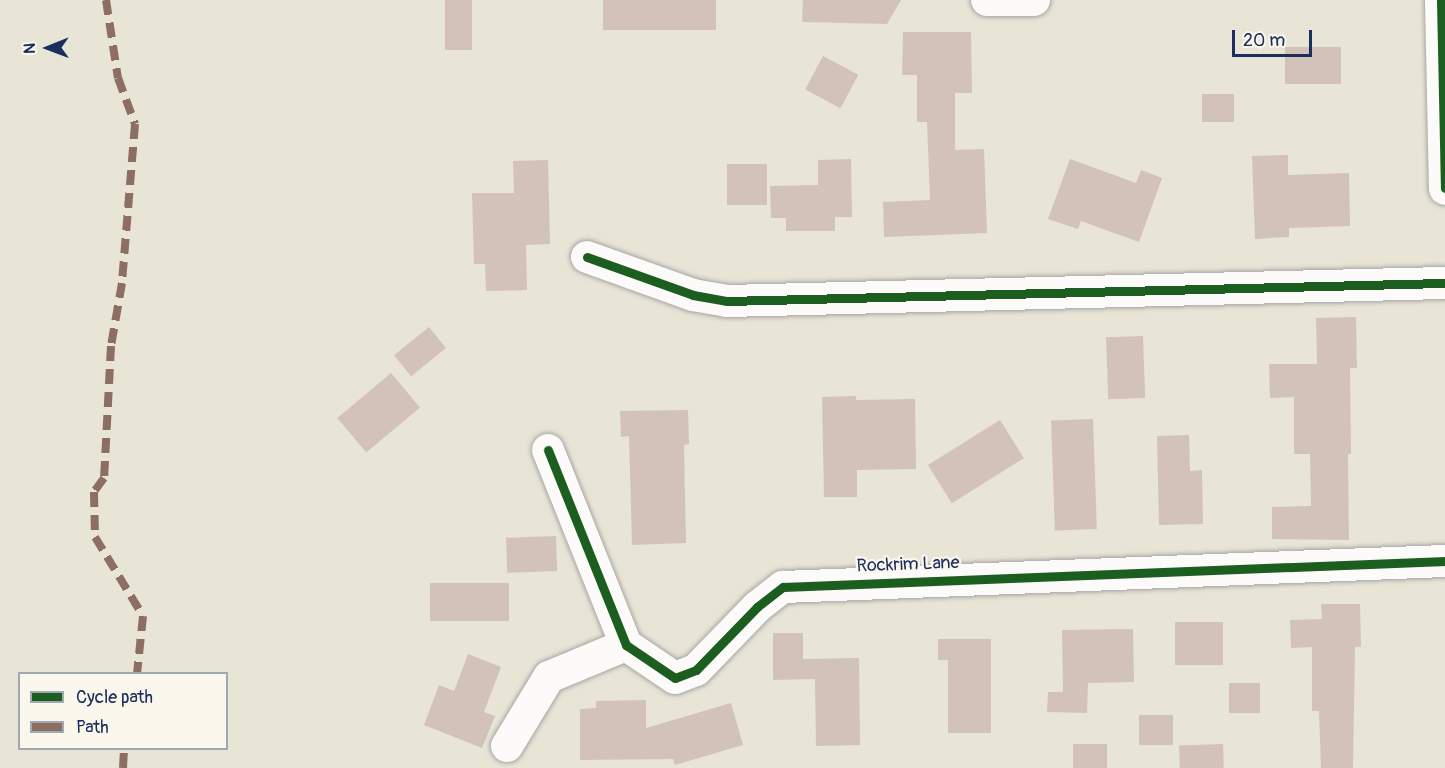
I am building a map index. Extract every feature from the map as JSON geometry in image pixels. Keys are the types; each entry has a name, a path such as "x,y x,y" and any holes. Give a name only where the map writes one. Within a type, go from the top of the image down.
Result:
{"main road":[{"path":"1441,0 1445,188"}],"street":[{"path":"987,0 1034,0"},
{"path":"587,257 693,295 727,301 1445,284"},
{"path":"507,746 549,676 626,645 548,450"},
{"name":"Rockrim Lane","path":"626,645 675,678 696,670 757,607 783,587 1445,561"}],"building":[{"path":"445,0 472,0 472,50 445,50"},
{"path":"603,0 716,0 716,30 603,30"},
{"path":"803,0 901,0 887,24 802,22"},
{"path":"903,32 971,32 972,93 955,93 955,150 984,149 987,233 884,237 883,202 930,200 927,122 917,122 917,75 902,75"},
{"path":"1285,47 1341,47 1341,84 1285,84"},
{"path":"823,56 858,75 840,108 805,90"},
{"path":"1202,94 1234,94 1234,122 1202,122"},
{"path":"1288,155 1288,175 1349,173 1350,226 1289,228 1289,237 1255,239 1252,156"},
{"path":"851,159 852,217 835,217 835,231 786,231 786,218 771,218 770,186 818,185 818,160"},
{"path":"1070,159 1136,183 1141,170 1162,178 1139,242 1081,221 1078,229 1048,219"},
{"path":"548,160 550,244 526,245 527,290 486,291 485,264 474,264 472,193 514,193 513,161"},
{"path":"727,164 767,164 767,205 727,205"},
{"path":"1356,317 1357,368 1350,368 1349,540 1272,539 1272,507 1311,506 1310,454 1294,454 1294,397 1270,398 1269,364 1317,364 1316,318"},
{"path":"429,327 446,348 411,376 394,355"},
{"path":"1143,336 1145,398 1108,399 1106,337"},
{"path":"391,373 420,407 366,452 337,418"},
{"path":"856,396 856,400 915,399 916,469 857,470 857,497 824,497 822,397"},
{"path":"688,410 689,444 684,445 686,543 632,545 629,436 621,437 620,411"},
{"path":"1093,419 1097,529 1055,530 1051,420"},
{"path":"1000,420 1024,458 952,503 928,465"},
{"path":"1189,435 1190,471 1202,470 1203,524 1159,525 1157,436"},
{"path":"556,536 557,571 507,573 506,538"},
{"path":"430,583 509,583 509,621 430,621"},
{"path":"1321,604 1360,604 1361,647 1355,647 1353,768 1321,768 1319,711 1312,711 1312,647 1291,648 1290,620 1322,619"},
{"path":"1175,622 1223,622 1223,665 1175,665"},
{"path":"1133,629 1134,682 1088,683 1087,713 1047,712 1048,692 1063,692 1062,630"},
{"path":"773,633 803,633 803,659 859,658 860,745 816,746 815,679 773,680"},
{"path":"938,639 991,639 991,733 948,733 948,660 938,660"},
{"path":"468,654 501,667 484,712 495,716 482,748 424,725 439,685 454,691"},
{"path":"1229,683 1260,683 1260,713 1229,713"},
{"path":"646,700 646,728 731,703 743,745 675,765 673,759 580,760 580,709 596,708 596,701"},
{"path":"1139,715 1173,715 1173,745 1139,745"},
{"path":"1073,744 1107,744 1107,768 1073,768"},
{"path":"1223,744 1224,768 1180,768 1179,746"}],"marked path":[{"path":"106,0 118,78 135,124 122,283 111,346 104,478 94,492 95,537 143,616 137,672"},
{"path":"123,768 124,750"}],"cycle path":[{"path":"1441,0 1445,188"},
{"path":"587,257 693,295 727,301 1445,283"},
{"path":"548,450 626,645 675,678 696,670 757,607 783,587 1445,561"}]}
